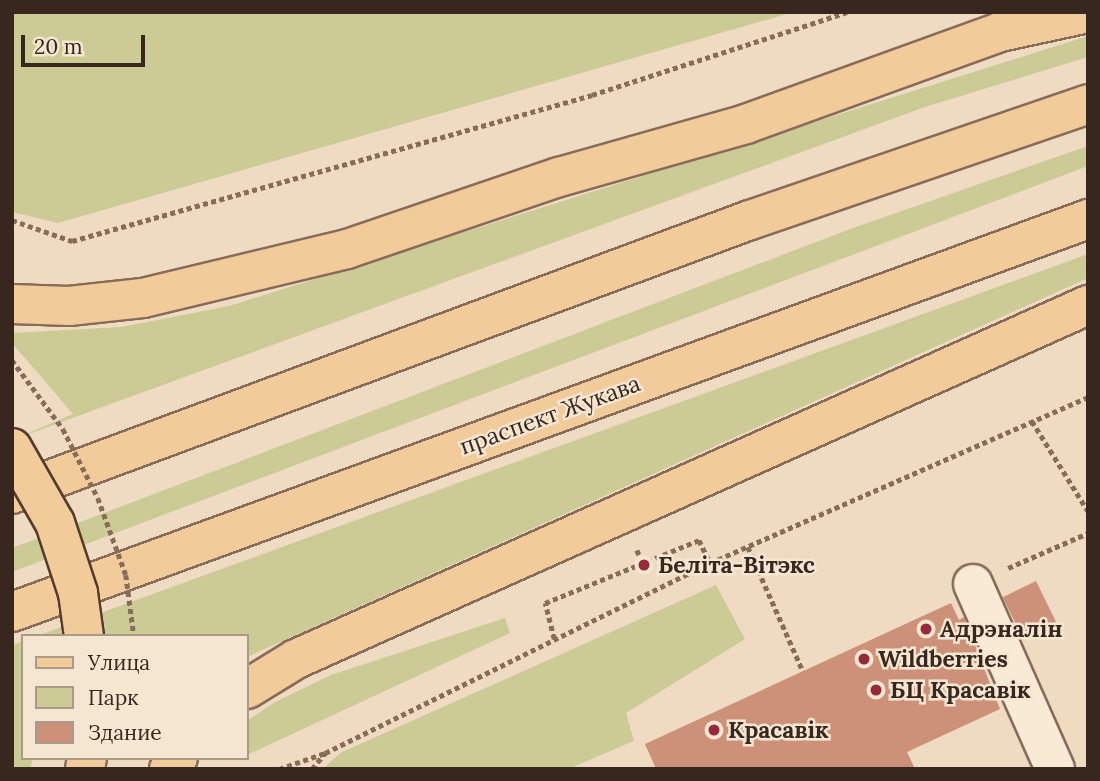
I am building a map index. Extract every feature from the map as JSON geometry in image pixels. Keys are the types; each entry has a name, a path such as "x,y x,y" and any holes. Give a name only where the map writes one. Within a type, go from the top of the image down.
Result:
{"main road":[{"path":"12,304 69,306 143,298 346,249 559,177 746,124 1000,32 1088,13"},
{"path":"12,494 750,220 1088,104"},
{"name":"праспект Жукава","path":"12,612 1088,219"},
{"path":"248,688 296,659 1088,305"},
{"path":"12,448 55,523 78,593 84,634"}],"lane":[{"path":"973,584 1055,769"}],"path":[{"path":"12,220 72,241 592,95 847,12"},
{"path":"279,769 325,753 710,563 1088,397"},
{"path":"1032,421 1088,511"},
{"path":"973,584 1088,533"},
{"path":"554,639 545,603 699,540 710,563"},
{"path":"748,547 803,671"},
{"path":"312,769 325,753"}],"green space":[{"path":"12,12 794,12 58,223 12,212"},
{"path":"1088,36 1088,57 925,107 12,440 73,414 12,343 12,333 121,327 229,306"},
{"path":"1088,146 1088,166 12,572 12,548 853,228"},
{"path":"1088,254 1088,278 248,657 248,634 43,634"},
{"path":"716,585 745,639 626,713 634,741 568,769 323,769 340,753"},
{"path":"505,618 510,633 248,755 248,720 275,702 331,675"},
{"path":"21,642 21,760 32,760 30,769 12,769 12,645"}],"building":[{"path":"1036,581 1056,622 1023,639 1003,597"},
{"name":"БЦ Красавік","path":"951,603 959,620 964,617 1000,709 907,752 915,769 656,769 645,744"}],"place":[{"name":"Беліта-Вітэкс","path":"644,565"},
{"name":"Адрэналін","path":"926,629"},
{"name":"Wildberries","path":"864,659"},
{"name":"БЦ Красавік","path":"876,690"},
{"name":"Красавік","path":"714,730"}]}
